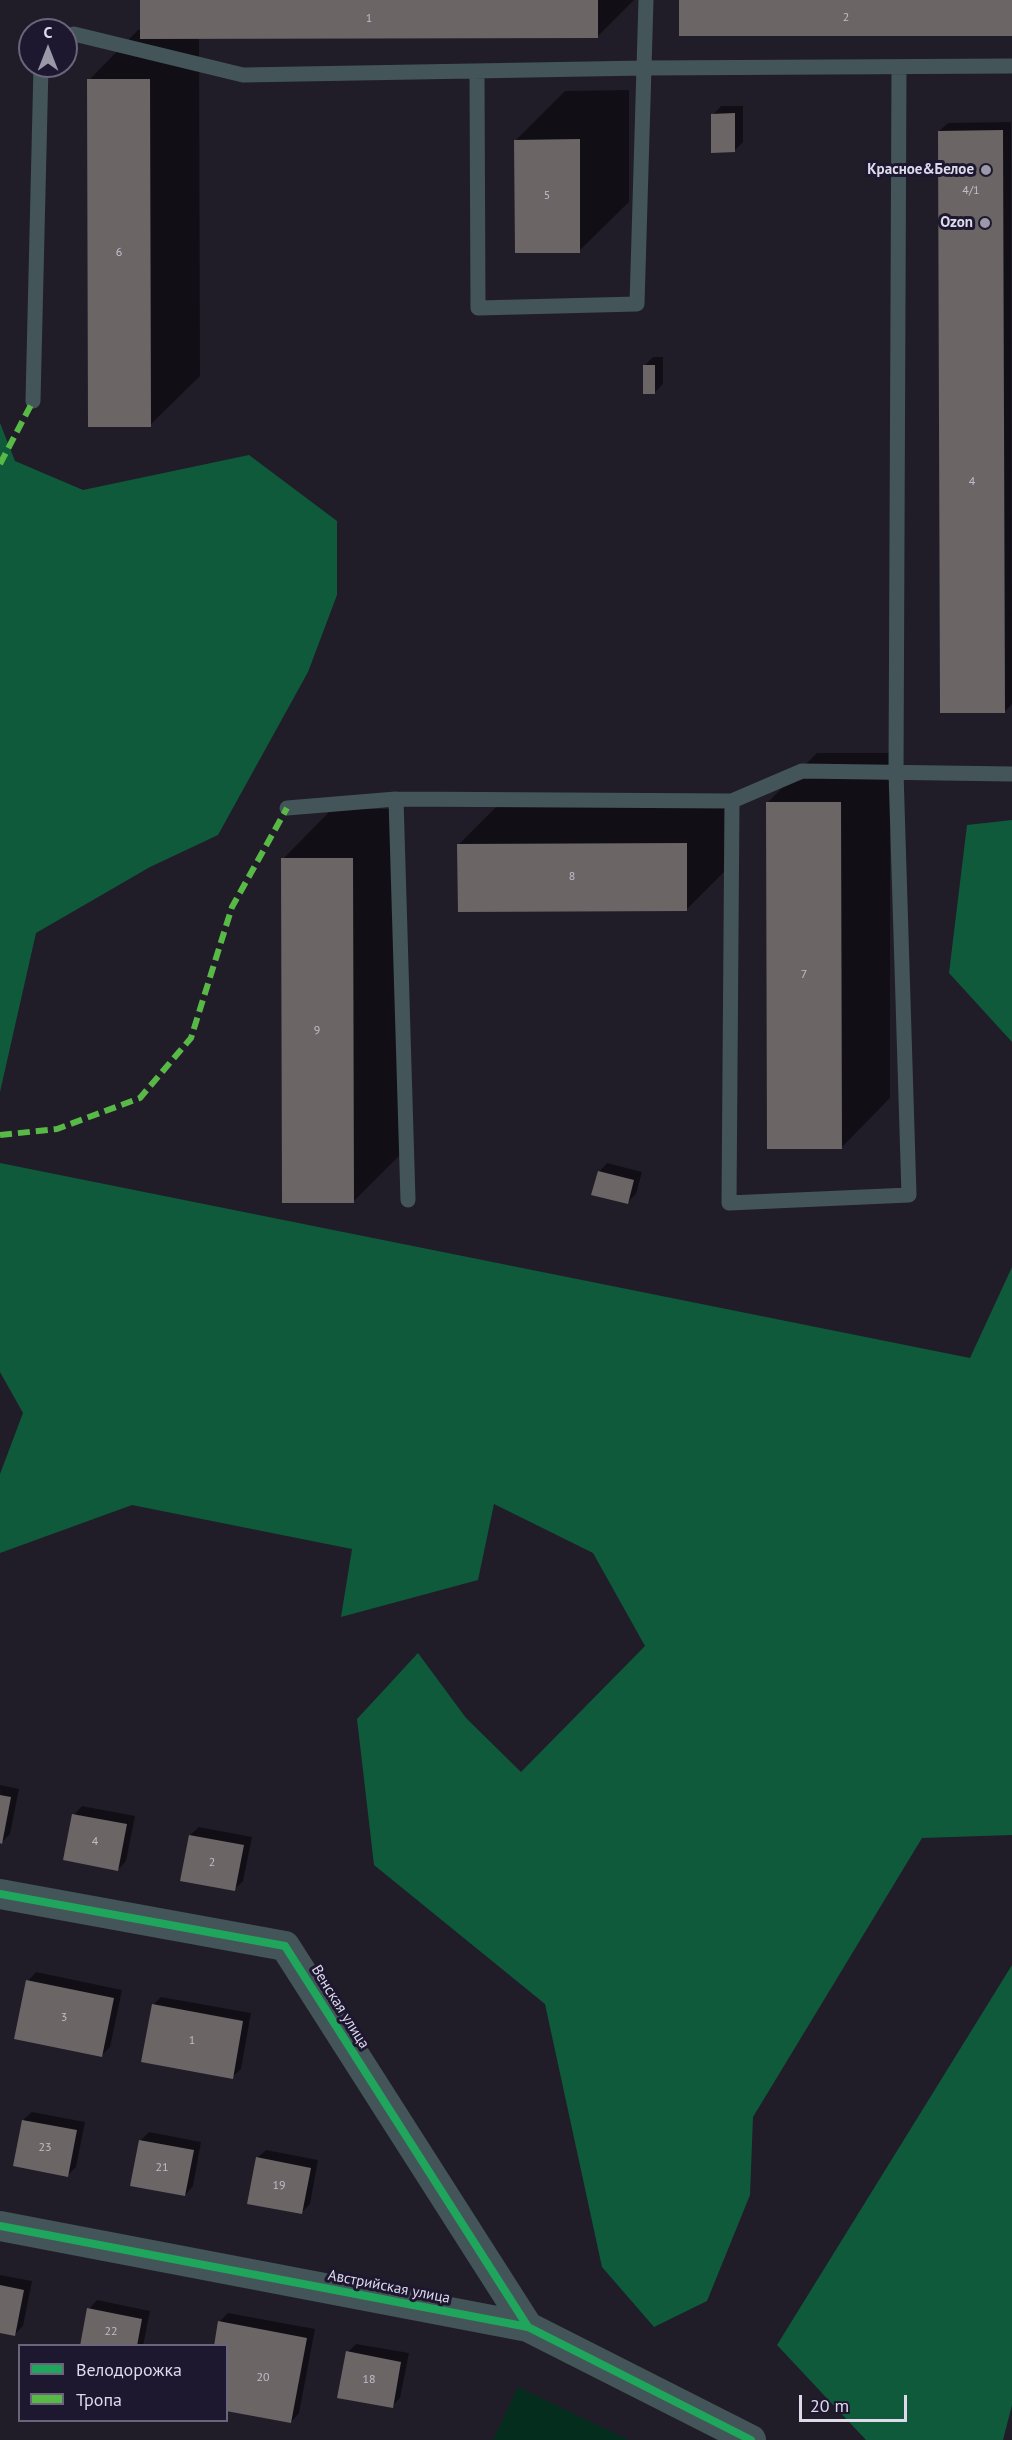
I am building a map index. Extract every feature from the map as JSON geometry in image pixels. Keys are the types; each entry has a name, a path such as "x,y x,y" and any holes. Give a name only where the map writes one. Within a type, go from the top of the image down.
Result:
{"street":[{"name":"Венская улица","path":"0,1894 285,1946 528,2327"},
{"name":"Австрийская улица","path":"0,2226 528,2327 751,2440"}],"lane":[{"path":"477,72 478,308 637,304 646,0"},
{"path":"78,35 243,75 645,68 1012,66"},
{"path":"732,801 729,1203 909,1195 896,772 899,66"},
{"path":"33,401 41,78"},
{"path":"287,808 396,799 732,801 802,771 1012,774"},
{"path":"396,799 408,1200"}],"green space":[{"path":"0,423 15,461 83,490 249,455 337,521 337,595 308,672 218,835 150,867 36,933 0,1092"},
{"path":"1012,820 1012,1042 949,973 967,825"},
{"path":"0,1163 970,1358 1012,1267 1012,1835 922,1838 753,2117 750,2195 707,2301 654,2327 602,2267 545,2004 374,1865 357,1719 418,1653 466,1718 521,1772 645,1646 593,1553 494,1504 478,1580 341,1617 352,1549 132,1505 0,1553 0,1474 23,1413 0,1372"},
{"path":"1012,1965 1012,2405 1003,2440 866,2440 777,2345"},
{"path":"518,2387 629,2440 493,2440"}],"building":[{"path":"140,0 598,0 598,38 140,39"},
{"path":"679,0 1012,0 1012,36 679,36"},
{"path":"87,79 150,79 151,427 88,427"},
{"path":"735,113 735,152 711,153 711,114"},
{"path":"1003,130 1005,713 940,713 938,131"},
{"path":"580,139 580,253 515,253 514,140"},
{"path":"643,365 655,365 655,394 643,394"},
{"path":"766,802 841,802 842,1149 767,1149"},
{"path":"687,843 687,911 458,912 457,844"},
{"path":"281,858 353,858 354,1203 282,1203"},
{"path":"598,1171 634,1180 628,1204 591,1195"},
{"path":"0,1795 11,1797 2,1844 0,1843"},
{"path":"72,1814 127,1824 118,1871 63,1860"},
{"path":"189,1835 244,1845 235,1891 180,1881"},
{"path":"26,1980 114,1998 102,2057 14,2039"},
{"path":"152,2004 243,2021 233,2079 141,2062"},
{"path":"22,2120 77,2130 68,2177 13,2166"},
{"path":"139,2140 194,2150 185,2196 130,2186"},
{"path":"256,2157 311,2168 302,2214 247,2204"},
{"path":"0,2285 24,2290 15,2336 0,2333"},
{"path":"87,2308 142,2319 137,2344 80,2344"},
{"path":"218,2321 307,2338 291,2423 228,2411 228,2344 214,2344"},
{"path":"346,2351 401,2362 393,2408 337,2398"}],"marked path":[{"path":"0,464 33,401"},
{"path":"0,1135 57,1129 140,1098 191,1038 232,907 287,808"}],"cycle path":[{"path":"0,1894 285,1946 528,2327"},
{"path":"0,2226 528,2327 751,2440"}],"place":[{"name":"Красное&Белое","path":"986,170"},
{"name":"Ozon","path":"985,223"}]}
